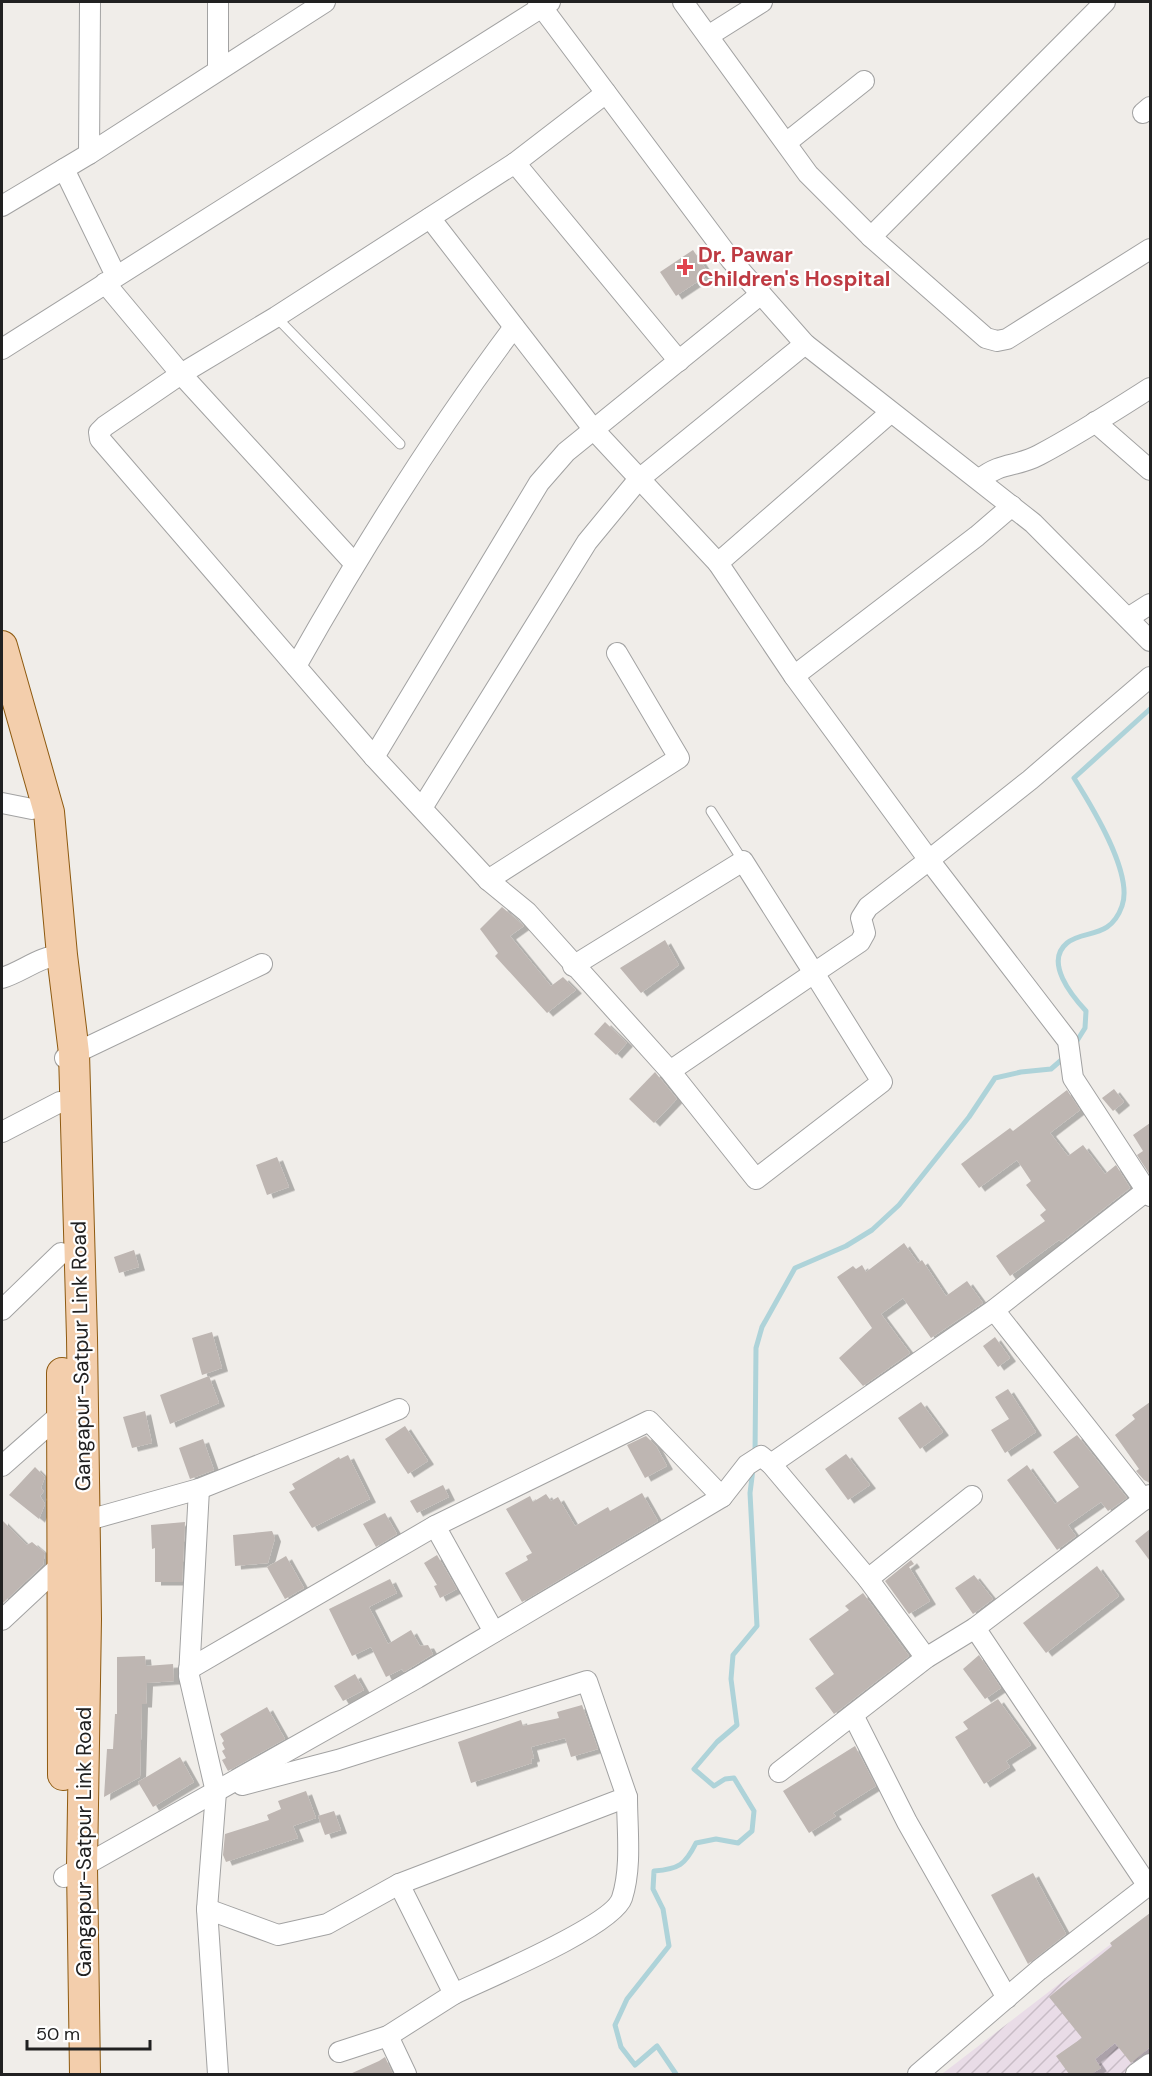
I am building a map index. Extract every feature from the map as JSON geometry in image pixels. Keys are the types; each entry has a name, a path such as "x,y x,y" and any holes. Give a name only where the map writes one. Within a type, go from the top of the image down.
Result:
{"main road":[{"name":"Gangapur-Satpur Link Road","path":"2,646 49,812 56,955"},
{"name":"Gangapur-Satpur Link Road","path":"2,702 32,808 38,838 56,955 67,1057 74,1524 86,1620 65,2074"},
{"name":"Gangapur-Satpur Link Road","path":"67,1057 60,1102 61,1253 72,1412"},
{"name":"Gangapur-Satpur Link Road","path":"74,1524 62,1564 73,1872 85,2074"}],"street":[{"path":"89,154 90,2"},
{"path":"218,2 218,70"},
{"path":"2,207 89,154 325,2"},
{"path":"683,2 808,174 871,237 986,338 997,341 1007,339 1150,249"},
{"path":"708,36 762,2"},
{"path":"871,237 1105,2"},
{"path":"2,349 543,3 606,93 731,260 805,344 890,414 980,479 1012,506 1150,641"},
{"path":"786,143 864,81"},
{"path":"573,966 743,861 882,1082 756,1179 670,1071 573,966 527,912 488,880 374,757 100,440 99,432 181,374 276,317 515,163 606,93"},
{"path":"515,163 679,361"},
{"path":"64,169 111,279 181,374 354,563"},
{"path":"73,1872 494,1632 722,1497 760,1462 994,1310 1149,1191 1074,1078 1068,1041 929,860 794,676 718,563 638,480 594,430 430,218"},
{"path":"374,757 539,483 567,452 761,294"},
{"path":"296,666 354,563 454,407 514,327"},
{"path":"422,808 587,542 638,480 805,344"},
{"path":"980,479 998,466 1019,463 1040,455 1150,388"},
{"path":"718,563 890,414"},
{"path":"1095,422 1150,470"},
{"path":"794,676 977,536 1012,506"},
{"path":"1128,618 1150,604"},
{"path":"488,880 679,758 617,652"},
{"path":"670,1071 861,942 865,933 861,918 868,907 1030,780 1150,677"},
{"path":"2,803 32,808"},
{"path":"2,978 16,974 56,955"},
{"path":"67,1057 262,964"},
{"path":"2,1132 60,1102"},
{"path":"2,1310 61,1253"},
{"path":"778,1772 926,1658 975,1628 1147,1497 994,1310"},
{"path":"74,1524 199,1489 399,1409"},
{"path":"2,1466 72,1412"},
{"path":"189,1669 435,1526 649,1421 722,1497"},
{"path":"760,1462 868,1579 926,1658"},
{"path":"199,1489 189,1669 216,1792 207,1909 218,2074"},
{"path":"868,1579 972,1496"},
{"path":"435,1526 494,1632"},
{"path":"2,1620 62,1564"},
{"path":"918,2074 1007,1998 1149,1885 975,1628"},
{"path":"216,1792 338,1760 587,1681 627,1797 628,1851 621,1901 592,1927 454,1994 388,2036 339,2052"},
{"path":"853,1715 907,1822 1007,1998"},
{"path":"207,1909 278,1935 327,1924 399,1884 627,1797"},
{"path":"399,1884 454,1994"},
{"path":"388,2036 406,2074"},
{"path":"1136,2074 1150,2064"}],"lane":[{"path":"276,317 400,444"},
{"path":"711,811 743,861"}],"shaded area":[{"path":"1150,1914 1150,2074 942,2074"}],"building":[{"path":"693,250 709,274 676,296 660,272"},
{"path":"502,907 524,926 510,936 551,986 563,977 576,990 547,1013 495,956 498,953 480,929"},
{"path":"665,940 679,965 641,993 620,968"},
{"path":"605,1022 627,1043 616,1055 594,1034"},
{"path":"655,1072 677,1099 654,1123 629,1099"},
{"path":"1114,1089 1124,1102 1113,1111 1102,1098"},
{"path":"1067,1090 1080,1110 1050,1133 1068,1156 1083,1145 1105,1174 1116,1165 1130,1188 1061,1242 1059,1240 1010,1276 996,1256 1045,1221 1040,1215 1046,1210 1026,1185 1031,1181 1017,1160 979,1188 961,1164 1010,1128 1013,1131"},
{"path":"1150,1123 1150,1175 1137,1155 1143,1151 1133,1135"},
{"path":"277,1157 289,1187 267,1195 256,1165"},
{"path":"904,1243 918,1263 922,1260 946,1296 967,1281 983,1303 931,1338 903,1298 881,1314 910,1353 863,1386 839,1358 872,1328 837,1277 853,1266 856,1269 862,1265 866,1272"},
{"path":"134,1250 139,1267 119,1273 114,1257"},
{"path":"212,1332 222,1368 202,1375 192,1338"},
{"path":"995,1337 1010,1358 998,1367 983,1346"},
{"path":"209,1376 219,1403 170,1424 160,1395"},
{"path":"1008,1389 1036,1432 1005,1453 991,1430 1009,1419 995,1397"},
{"path":"921,1402 943,1432 920,1449 898,1418"},
{"path":"1150,1402 1150,1483 1136,1471 1139,1469 1115,1435 1135,1419 1132,1415"},
{"path":"145,1411 152,1443 132,1448 123,1417"},
{"path":"405,1426 428,1461 408,1474 385,1439"},
{"path":"1077,1435 1127,1498 1108,1511 1101,1502 1068,1525 1076,1536 1057,1550 1007,1480 1027,1465 1055,1504 1079,1487 1053,1452"},
{"path":"646,1436 656,1446 667,1466 645,1478 627,1445"},
{"path":"203,1439 214,1470 190,1479 179,1448"},
{"path":"846,1454 870,1485 848,1500 825,1469"},
{"path":"348,1455 370,1499 312,1528 289,1492 295,1489 292,1484 339,1457 340,1459"},
{"path":"35,1467 45,1477 41,1488 44,1491 40,1496 45,1504 39,1519 9,1495"},
{"path":"443,1485 449,1497 417,1513 410,1501"},
{"path":"642,1493 658,1521 522,1602 505,1573 528,1560 526,1556 532,1553 506,1509 530,1496 533,1502 546,1494 551,1501 558,1497 575,1526 608,1507 610,1511"},
{"path":"385,1513 397,1534 376,1547 363,1524"},
{"path":"2,1520 27,1545 32,1542 45,1553 43,1565 2,1604"},
{"path":"185,1522 182,1582 155,1582 155,1548 152,1549 151,1525"},
{"path":"1150,1529 1150,1561 1135,1541"},
{"path":"272,1531 275,1538 268,1563 235,1566 233,1535"},
{"path":"437,1555 457,1589 440,1598 434,1586 437,1585 424,1563"},
{"path":"286,1556 304,1588 285,1599 267,1567"},
{"path":"911,1560 914,1564 909,1567 930,1601 909,1614 885,1581"},
{"path":"1097,1566 1119,1596 1046,1653 1023,1623"},
{"path":"974,1575 993,1599 973,1614 955,1588"},
{"path":"390,1579 397,1593 369,1607 388,1644 411,1630 420,1646 428,1645 433,1654 404,1672 402,1669 386,1677 371,1647 352,1656 329,1609"},
{"path":"863,1593 909,1656 834,1714 815,1688 834,1674 809,1639 849,1610 845,1606"},
{"path":"979,1655 1001,1688 985,1699 963,1669"},
{"path":"145,1656 146,1666 173,1664 174,1681 147,1683 146,1704 142,1704 140,1777 104,1797 107,1749 113,1749 115,1714 117,1714 117,1657"},
{"path":"355,1674 364,1690 343,1701 334,1686"},
{"path":"998,1699 1031,1745 1006,1761 1010,1767 984,1784 955,1737 968,1729 963,1722"},
{"path":"582,1705 598,1749 571,1757 565,1738 531,1747 534,1758 531,1759 532,1763 471,1783 458,1742 521,1720 523,1726 559,1718 557,1712"},
{"path":"267,1707 285,1739 228,1771 222,1760 226,1758 222,1751 225,1749 222,1743 224,1741 220,1734"},
{"path":"855,1746 876,1786 833,1813 836,1816 809,1833 783,1791"},
{"path":"180,1757 194,1782 153,1807 138,1782"},
{"path":"306,1791 316,1818 293,1826 298,1838 226,1862 223,1855 225,1834 269,1820 267,1815 281,1809 278,1801"},
{"path":"334,1811 341,1830 325,1835 318,1816"},
{"path":"1033,1873 1066,1934 1028,1964 991,1895"},
{"path":"1150,1913 1150,2047 1131,2063 1115,2043 1095,2059 1101,2068 1091,2074 1069,2074 1056,2056 1082,2038 1049,1997 1112,1946 1110,1943"},
{"path":"385,2057 393,2074 350,2074 379,2061"}],"waterway":[{"path":"1075,1044 1085,1028 1086,1011 1068,988 1059,969 1058,960 1067,943 1104,929 1111,924 1122,906 1124,892 1122,876 1109,840 1074,778 1150,709"},
{"path":"755,1454 756,1348 762,1327 795,1268 846,1246 872,1230 899,1205 969,1117 995,1078 1051,1069 1066,1056"},
{"path":"676,2074 657,2046 635,2065 621,2047 615,2025 627,1999 669,1946 663,1909 653,1889 654,1871 670,1869 680,1864 696,1843 716,1839 738,1843 752,1831 754,1811 734,1778 725,1779 714,1786 694,1769 717,1742 737,1725 731,1679 733,1655 757,1626 750,1493 753,1469"}],"place":[{"name":"Dr. Pawar Children's Hospital","path":"685,267"}]}
